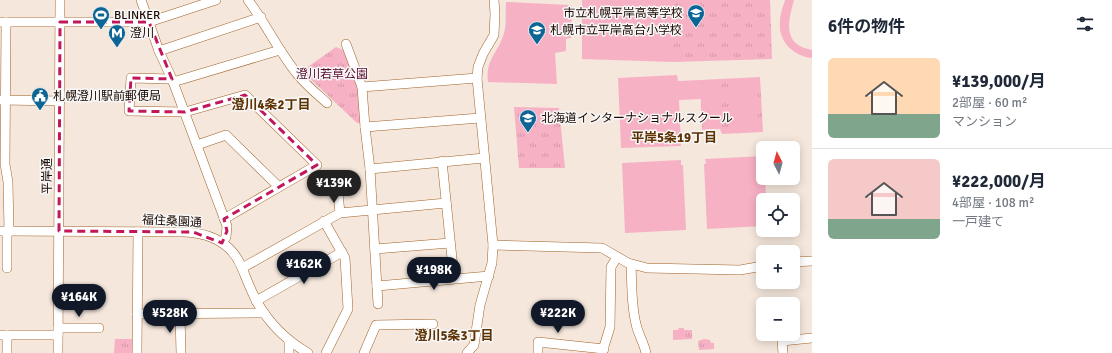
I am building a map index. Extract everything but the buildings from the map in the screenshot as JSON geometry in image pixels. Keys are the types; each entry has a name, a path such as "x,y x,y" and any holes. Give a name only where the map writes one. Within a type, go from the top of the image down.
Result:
{"street":[{"name":"平岸通","path":"58,353 60,0"},
{"path":"141,0 159,51 185,112 224,219 227,231 226,237 222,243"},
{"path":"7,268 5,231 8,182 5,164 3,100 3,22 149,22 216,0"},
{"path":"248,0 261,17 280,50 298,76 327,103"},
{"path":"467,353 474,345 480,305 492,264 493,245 477,78 478,67 483,54 494,35 494,0"},
{"path":"159,51 261,17"},
{"path":"346,44 362,87 370,169 378,304"},
{"path":"224,219 317,165 245,95 185,112 129,111 131,78 173,81 280,50"},
{"path":"362,87 477,78"},
{"path":"3,100 60,101"},
{"path":"365,127 480,118"},
{"path":"196,145 226,135 280,187"},
{"path":"370,169 484,158"},
{"path":"442,162 454,278"},
{"path":"338,193 340,213"},
{"path":"242,268 340,213 446,203"},
{"path":"324,221 345,258 348,309 326,353"},
{"name":"福住桑園通","path":"5,231 193,232 211,236 233,252 242,268 256,301 274,326 289,340 308,353"},
{"path":"137,353 138,232"},
{"path":"375,249 450,243"},
{"path":"493,245 602,248 631,264 647,268 740,270 756,267"},
{"path":"256,301 342,252"},
{"path":"538,353 538,342 603,351 610,327 611,267 617,257"},
{"path":"800,262 812,262"},
{"path":"631,264 636,326 645,346 646,353"},
{"path":"377,286 489,276"},
{"path":"137,314 264,313"},
{"path":"180,314 181,353"},
{"path":"364,353 376,324 433,324"},
{"path":"6,353 3,335 99,328"},
{"path":"783,353 782,341 812,338"},
{"path":"289,340 289,353"}],"highlighted area":[{"path":"60,22 149,22 172,79 131,78 129,111 185,112 245,95 317,165 224,219 227,231 222,243 193,232 59,231"}],"green space":[{"path":"582,0 674,0 673,62 582,59"},
{"path":"672,0 770,0 772,59 673,62"},
{"path":"785,0 794,0 789,24 792,38 802,47 812,50 812,58 805,57 793,51 781,35 780,19"},
{"name":"札幌市立平岸高台小学校","path":"506,2 569,5 572,7 571,38 566,39 566,51 555,53 557,84 488,82 490,61 502,40 505,29"},
{"name":"澄川若草公園","path":"336,47 343,50 360,90 361,123 357,123 302,71"},
{"path":"677,75 678,81 700,80 700,84 721,83 723,125 702,126 701,99 679,100 681,146 621,148 618,78"},
{"path":"760,77 763,132 722,134 720,129 702,130 700,80"},
{"path":"756,82 758,128 731,129 729,83"},
{"path":"514,107 559,108 565,168 519,168"},
{"path":"756,156 756,185 765,185 766,193 756,193 756,226 707,229 705,159"},
{"path":"681,160 681,165 683,165 686,230 625,233 622,163"},
{"path":"679,328 684,328 684,330 692,330 692,339 673,340 673,330 678,330"},
{"path":"115,339 132,339 132,353 114,353"},
{"path":"704,339 710,340 711,343 714,343 714,349 699,350 698,341"}],"place":[{"name":"市立札幌平岸高等学校","path":"696,28"},
{"name":"BLINKER","path":"101,30"},
{"name":"札幌市立平岸高台小学校","path":"537,45"},
{"name":"澄川","path":"117,48"},
{"name":"札幌澄川駅前郵便局","path":"40,111"},
{"name":"北海道インターナショナルスクール","path":"528,133"}],"district":[{"name":"澄川4条2丁目","path":"271,104"},
{"name":"平岸5条19丁目","path":"674,137"},
{"name":"澄川5条3丁目","path":"454,335"}]}
